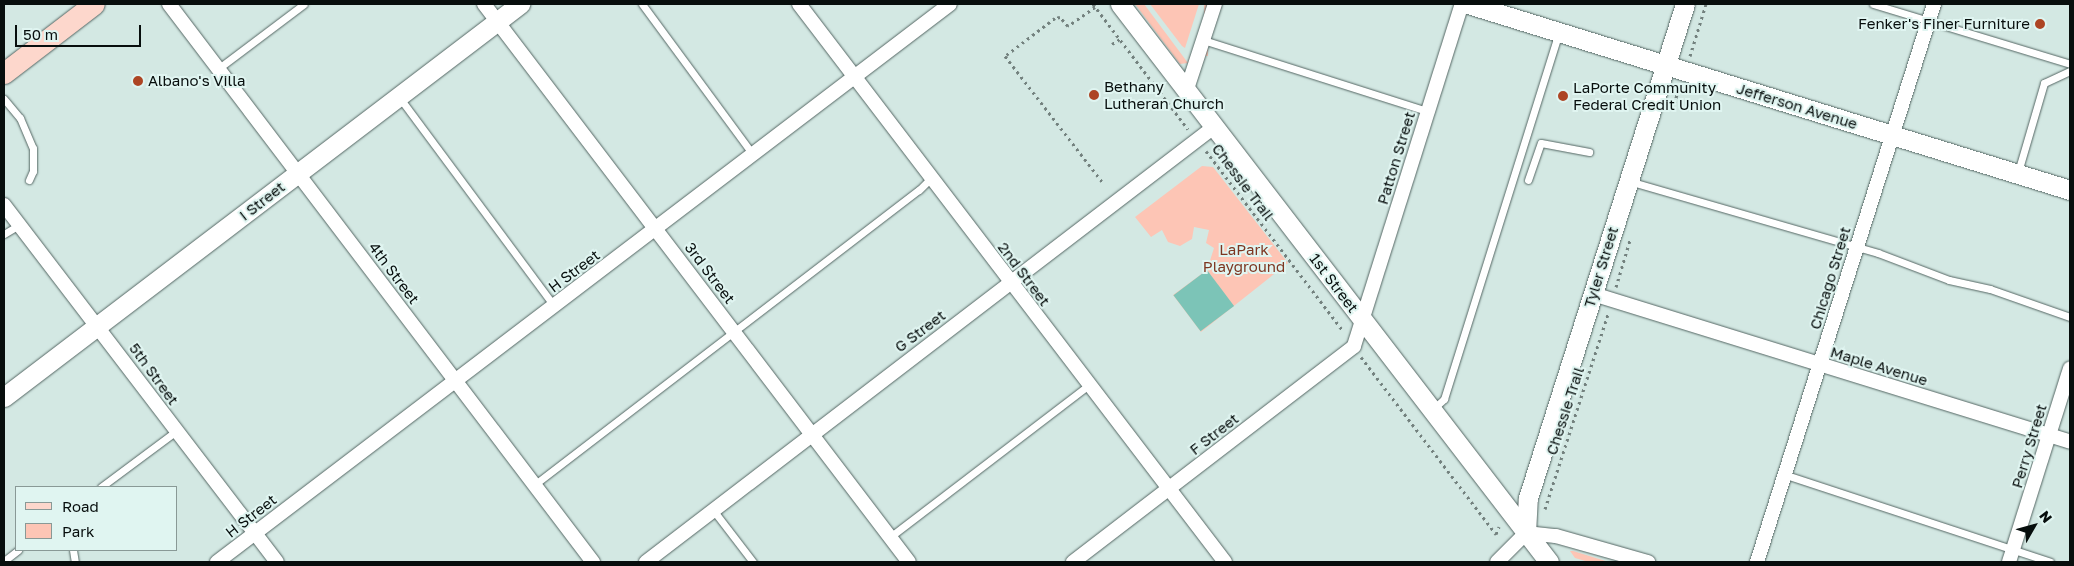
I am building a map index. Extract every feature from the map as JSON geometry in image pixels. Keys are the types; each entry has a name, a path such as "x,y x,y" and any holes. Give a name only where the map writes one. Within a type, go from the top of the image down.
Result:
{"main road":[{"path":"4,73 94,4"}],"street":[{"name":"4th Street","path":"169,4 532,486 593,562"},
{"name":"3rd Street","path":"484,4 909,562"},
{"name":"I Street","path":"4,397 520,4"},
{"name":"2nd Street","path":"798,4 1225,562"},
{"name":"H Street","path":"217,562 950,4"},
{"name":"1st Street","path":"1120,4 1431,412 1549,562"},
{"path":"1186,92 1215,4"},
{"name":"Patton Street","path":"1363,322 1427,111 1462,4"},
{"name":"Jefferson Avenue","path":"1468,4 2070,190"},
{"name":"Tyler Street","path":"1526,533 1528,498 1664,65 1685,4"},
{"name":"Chicago Street","path":"1757,562 1934,4"},
{"name":"G Street","path":"646,562 1214,127"},
{"name":"5th Street","path":"4,205 277,562"},
{"name":"Maple Avenue","path":"1593,294 2050,434 2070,442"},
{"path":"1354,346 1363,322"},
{"name":"F Street","path":"1073,562 1354,346"},
{"name":"Perry Street","path":"2011,557 2070,368"},
{"path":"1497,562 1526,533 1556,536 1648,562"}],"lane":[{"path":"219,68 304,4"},
{"path":"642,4 752,153"},
{"path":"1873,4 2070,64"},
{"path":"1431,412 1444,399 1559,32"},
{"path":"1203,40 1427,111"},
{"path":"2018,173 2044,83 2070,71"},
{"path":"398,97 554,306"},
{"path":"4,99 20,118 33,148 33,171 28,180"},
{"path":"1528,180 1541,143 1589,152"},
{"path":"532,486 733,330 919,190 931,178"},
{"path":"1628,181 1857,248 2070,316"},
{"path":"4,234 19,225"},
{"path":"890,537 1089,385"},
{"path":"102,486 176,431"},
{"path":"1786,475 2011,557 2050,562"},
{"path":"713,510 753,562"},
{"path":"4,561 17,551"}],"path":[{"path":"1689,58 1706,4"},
{"path":"1094,5 1068,26 1060,17 1055,18 1005,56 1103,183"},
{"name":"Chessie Trail","path":"1094,5 1496,534 1500,524"},
{"path":"1112,44 1120,39"},
{"name":"Chessie Trail","path":"1538,506 1547,510 1609,312"}],"green space":[{"path":"1135,4 1144,4 1188,63 1180,64"},
{"path":"1150,4 1199,4 1185,48 1182,46"},
{"path":"1204,4 1208,4 1208,56 1204,56"},
{"name":"LaPark Playground","path":"1202,166 1213,167 1288,263 1201,332 1173,295 1207,270 1214,248 1206,243 1209,230 1194,227 1192,239 1180,246 1168,242 1162,230 1151,237 1135,217"},
{"path":"1570,551 1609,562 1589,562 1575,558"}],"shaded area":[{"path":"1207,270 1234,306 1201,331 1173,295"}],"place":[{"name":"Fenker's Finer Furniture","path":"2040,24"},
{"name":"Albano's Villa","path":"138,81"},
{"name":"Bethany Lutheran Church","path":"1094,95"},
{"name":"LaPorte Community Federal Credit Union","path":"1563,96"}]}
